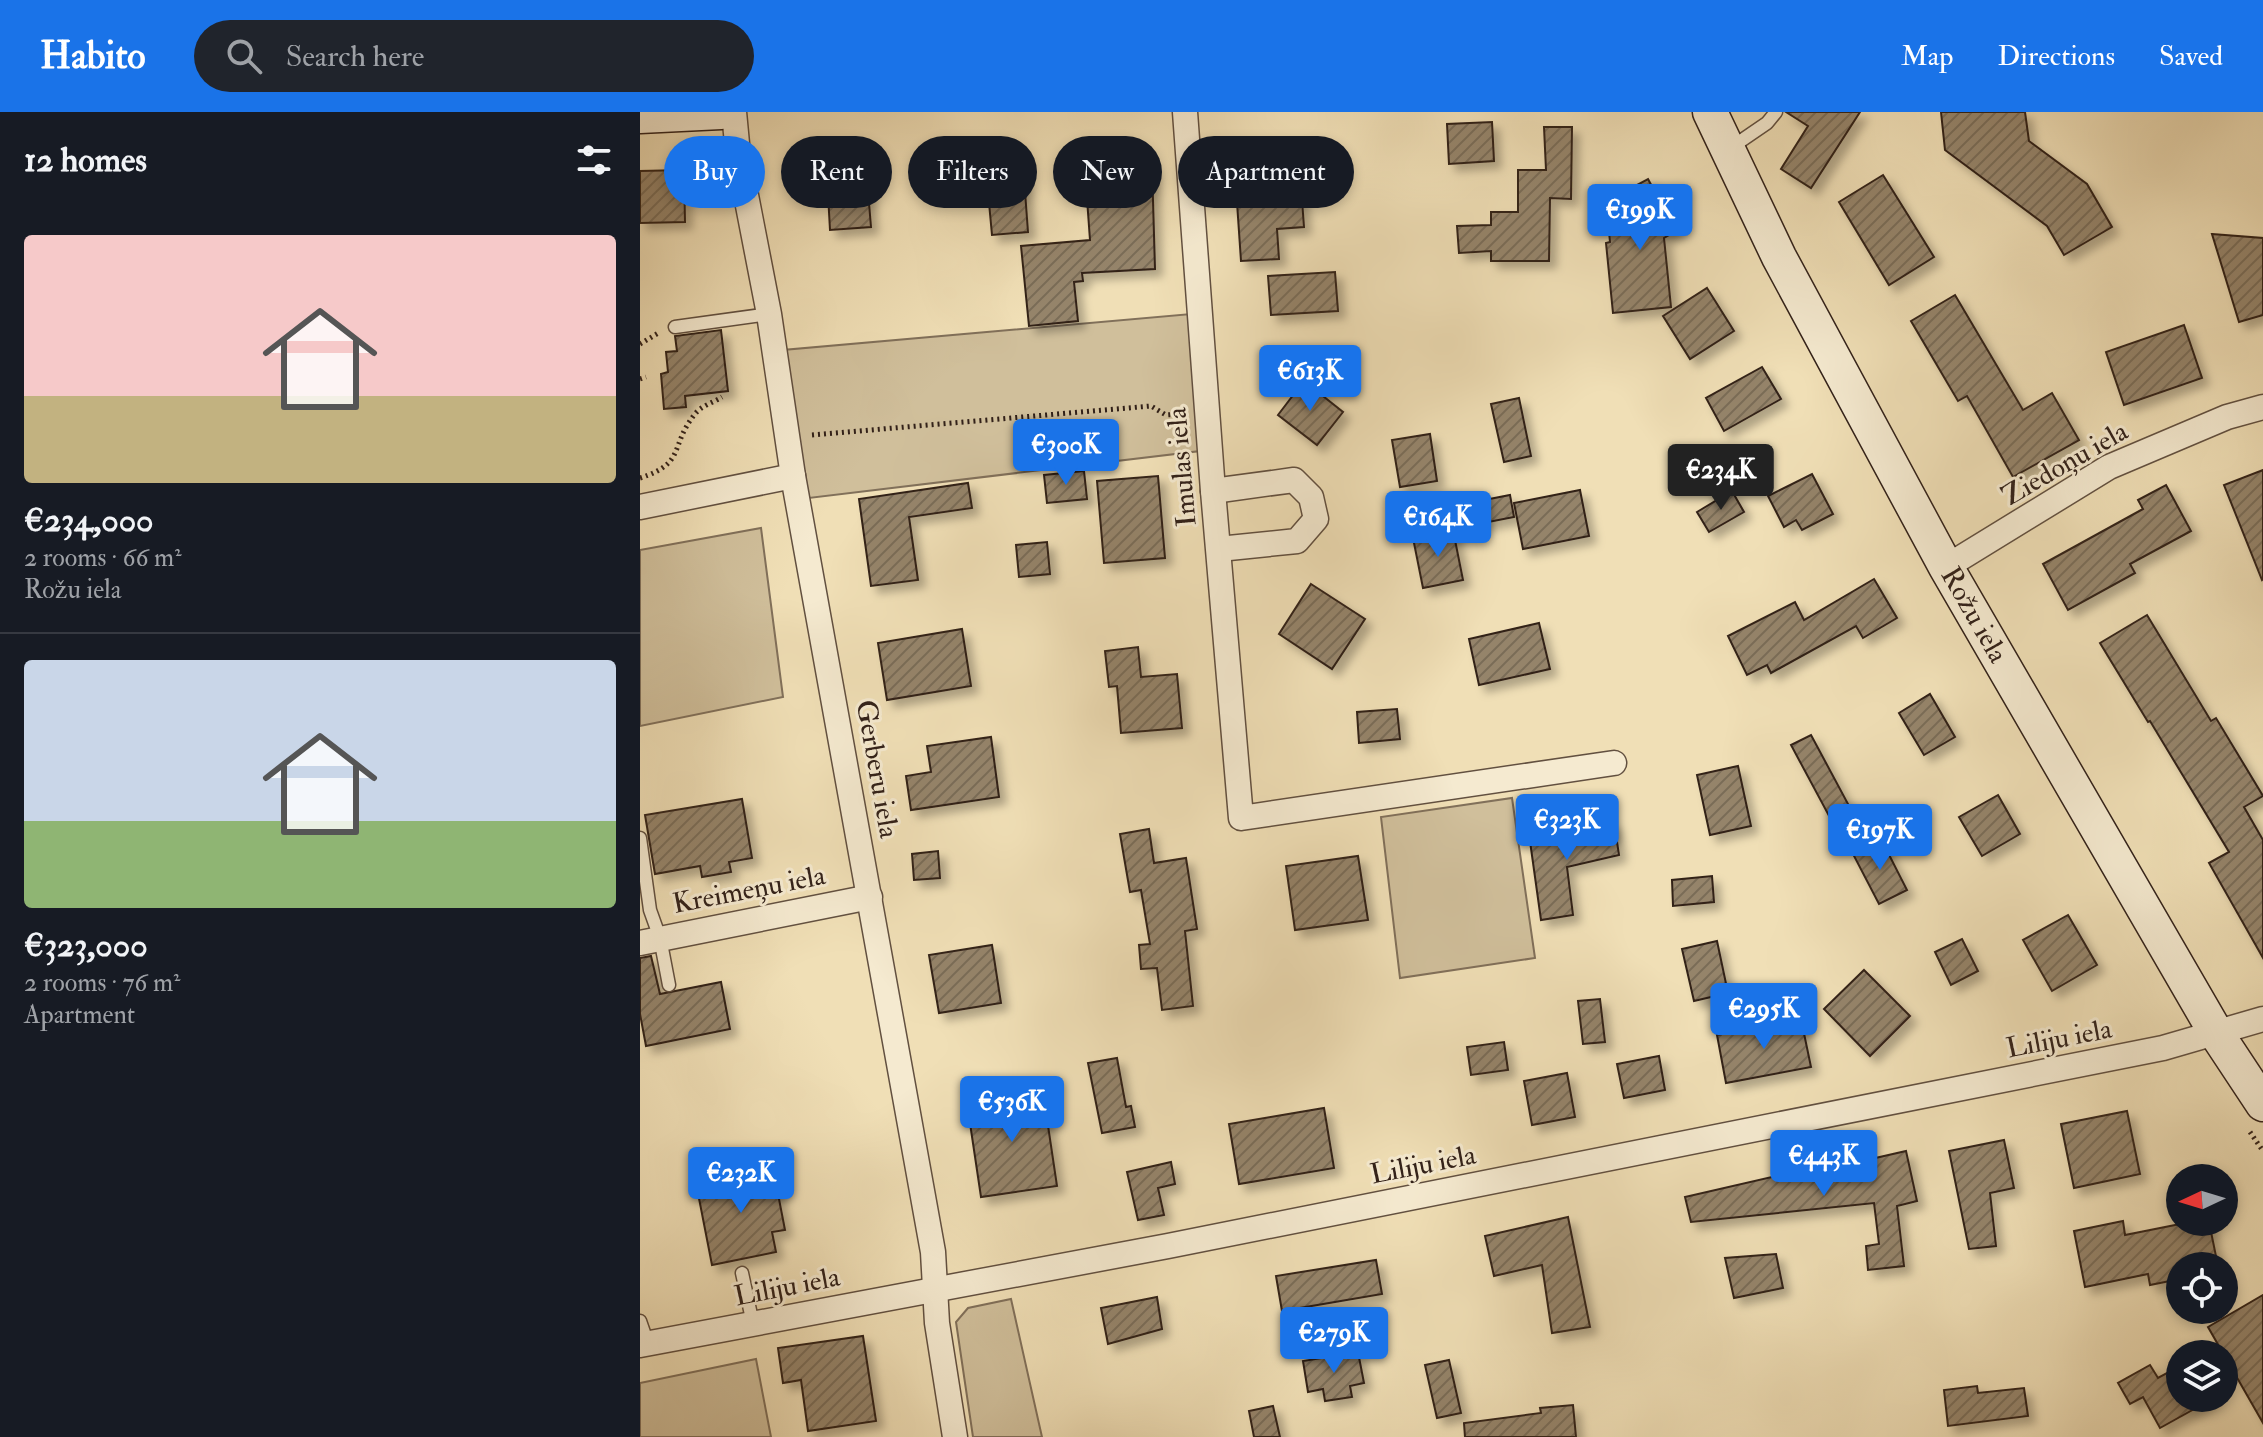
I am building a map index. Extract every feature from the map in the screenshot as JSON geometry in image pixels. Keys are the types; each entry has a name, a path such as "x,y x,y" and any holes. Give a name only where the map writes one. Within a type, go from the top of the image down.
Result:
{"street":[{"path":"640,116 721,112"},
{"name":"Gerberu iela","path":"734,112 738,154 769,314 793,476 933,1252 938,1330 955,1437"},
{"name":"Imulas iela","path":"1185,112 1241,818 1614,763"},
{"name":"Rožu iela","path":"1710,112 1779,257 1946,567 2216,1033 2263,1104"},
{"name":"Ziedoņu iela","path":"1946,567 2109,467 2227,417 2263,407"},
{"path":"640,507 793,476"},
{"path":"1213,491 1294,480 1311,497 1316,519 1297,541 1219,549"},
{"name":"Kreimeņu iela","path":"650,940 870,897"},
{"name":"Liliju iela","path":"643,1337 753,1324 935,1290 2118,1057 2175,1045 2263,1019"}],"lane":[{"path":"1729,149 1767,123 1776,112"},
{"path":"675,327 769,314"},
{"path":"640,838 650,910 650,940 669,985"},
{"path":"742,1273 753,1324"}],"path":[{"path":"640,478 671,464 684,431 697,410 722,397"},
{"path":"787,439 1151,406 1166,415 1207,413"}],"shaded area":[{"path":"1191,314 1200,451 809,498 783,350"},
{"path":"761,528 783,697 640,726 640,550"},
{"path":"1512,798 1535,958 1400,978 1381,817"},
{"path":"1011,1299 1042,1437 973,1437 956,1322 968,1308"},
{"path":"756,1359 771,1437 640,1437 640,1383"}],"building":[{"path":"1786,112 1860,112 1811,188 1781,169 1808,126"},
{"path":"1941,112 2025,112 2029,141 2087,184 2112,227 2064,255 2047,226 1945,150"},
{"path":"1492,122 1494,161 1449,164 1447,124"},
{"path":"1544,127 1572,127 1571,199 1550,198 1549,261 1491,261 1491,251 1459,253 1457,226 1491,225 1491,212 1518,212 1518,170 1546,170"},
{"path":"664,170 664,208 685,208 685,222 640,223 640,171"},
{"path":"1883,175 1934,257 1889,285 1839,202"},
{"path":"1648,179 1676,231 1664,238 1671,307 1613,313 1606,243 1610,242 1609,232 1628,230 1611,199"},
{"path":"829,208 869,208 871,227 830,230"},
{"path":"990,208 1026,208 1028,232 992,235"},
{"path":"1088,208 1153,208 1155,269 1082,273 1083,281 1074,282 1078,321 1029,326 1021,246 1090,240"},
{"path":"1237,208 1303,208 1304,227 1277,229 1279,259 1241,261"},
{"path":"2212,234 2263,238 2263,315 2239,322"},
{"path":"1335,272 1338,311 1271,315 1268,276"},
{"path":"1707,288 1734,331 1690,359 1663,316"},
{"path":"1955,295 2023,410 2052,393 2079,440 2013,477 1967,396 1958,401 1911,321"},
{"path":"2184,325 2202,378 2124,405 2106,352"},
{"path":"721,330 728,391 685,396 686,407 664,409 661,374 668,372 666,352 677,351 675,336"},
{"path":"1762,367 1781,399 1724,431 1706,398"},
{"path":"1304,381 1343,412 1317,445 1278,415"},
{"path":"1519,398 1531,456 1504,462 1491,404"},
{"path":"1430,434 1437,481 1400,487 1392,440"},
{"path":"2263,470 2263,579 2262,580 2224,485"},
{"path":"1084,471 1087,499 1047,503 1044,475"},
{"path":"1812,474 1833,514 1802,530 1796,520 1784,527 1768,496"},
{"path":"1158,476 1165,558 1104,563 1097,481"},
{"path":"968,483 972,508 909,517 918,580 871,586 859,499"},
{"path":"2166,485 2191,531 2130,564 2135,573 2068,610 2043,564 2143,509 2138,500"},
{"path":"1580,490 1589,536 1523,549 1514,503"},
{"path":"1732,491 1744,512 1709,532 1697,512"},
{"path":"1510,495 1514,517 1447,530 1443,508"},
{"path":"1453,530 1463,580 1423,588 1413,538"},
{"path":"1047,542 1050,574 1019,577 1016,545"},
{"path":"1874,579 1897,618 1863,638 1856,626 1771,673 1767,665 1747,675 1728,636 1795,602 1804,620"},
{"path":"1311,584 1365,619 1332,669 1279,634"},
{"path":"2147,615 2211,721 2216,718 2263,796 2244,807 2263,840 2263,958 2209,863 2229,852 2100,643"},
{"path":"1539,623 1550,669 1479,685 1469,639"},
{"path":"962,629 971,686 887,700 878,643"},
{"path":"1138,647 1141,677 1177,674 1182,728 1121,733 1117,686 1109,687 1105,651"},
{"path":"1930,694 1955,737 1924,755 1899,713"},
{"path":"1397,709 1400,739 1359,743 1357,712"},
{"path":"1811,735 1855,817 1835,827 1791,745"},
{"path":"991,737 999,797 911,810 906,776 931,772 927,746"},
{"path":"1738,766 1751,826 1710,835 1697,775"},
{"path":"1998,795 2020,834 1982,856 1959,817"},
{"path":"742,799 752,858 729,862 731,872 702,877 700,866 655,874 645,815"},
{"path":"1614,822 1619,855 1567,867 1573,915 1541,920 1529,834"},
{"path":"1149,829 1154,863 1186,858 1197,929 1185,931 1193,1006 1162,1010 1157,968 1141,969 1139,945 1150,944 1141,890 1130,892 1120,834"},
{"path":"1881,839 1907,890 1879,904 1853,854"},
{"path":"938,851 940,878 914,880 912,854"},
{"path":"1358,856 1368,920 1295,930 1286,866"},
{"path":"1712,876 1714,902 1673,906 1672,880"},
{"path":"2068,915 2097,965 2052,991 2023,940"},
{"path":"1962,939 1978,971 1951,985 1935,952"},
{"path":"1717,941 1728,993 1694,1001 1682,949"},
{"path":"992,945 1001,1003 939,1013 929,955"},
{"path":"651,956 660,994 721,982 730,1029 646,1046 640,1014 640,958"},
{"path":"1864,970 1910,1016 1870,1056 1824,1009"},
{"path":"1600,999 1605,1042 1583,1044 1578,1001"},
{"path":"1801,1019 1811,1067 1726,1083 1717,1035"},
{"path":"1504,1042 1508,1070 1471,1075 1467,1047"},
{"path":"1659,1056 1665,1090 1624,1098 1617,1064"},
{"path":"1117,1058 1126,1107 1131,1106 1135,1127 1102,1133 1088,1063"},
{"path":"1567,1073 1575,1117 1532,1125 1524,1081"},
{"path":"1043,1092 1057,1186 981,1197 967,1103"},
{"path":"1324,1108 1334,1168 1239,1184 1229,1124"},
{"path":"2127,1111 2140,1174 2074,1188 2061,1124"},
{"path":"2004,1140 2014,1188 1990,1193 1996,1246 1969,1249 1949,1151"},
{"path":"1906,1151 1917,1201 1897,1206 1904,1266 1868,1270 1866,1246 1879,1244 1874,1203 1691,1222 1685,1197 1815,1165 1835,1163 1836,1167"},
{"path":"1171,1162 1175,1184 1158,1188 1164,1215 1138,1220 1127,1172"},
{"path":"773,1168 785,1230 772,1232 776,1252 712,1265 696,1183"},
{"path":"1568,1217 1590,1327 1552,1333 1542,1265 1494,1276 1485,1236"},
{"path":"2123,1221 2125,1235 2166,1227 2166,1236 2212,1236 2215,1252 2166,1252 2166,1282 2150,1285 2148,1274 2085,1287 2074,1231"},
{"path":"1776,1254 1783,1288 1734,1298 1725,1258"},
{"path":"1376,1260 1382,1294 1282,1311 1276,1276"},
{"path":"2263,1295 2263,1423 2238,1379 2238,1340 2215,1340 2208,1327 2213,1324 2238,1324 2238,1310"},
{"path":"1157,1297 1162,1329 1108,1344 1101,1308"},
{"path":"863,1336 876,1421 808,1431 801,1380 783,1383 778,1348"},
{"path":"1358,1352 1364,1383 1350,1386 1352,1397 1325,1401 1323,1389 1308,1392 1303,1361"},
{"path":"1449,1360 1461,1413 1437,1418 1425,1365"},
{"path":"2150,1365 2158,1378 2166,1374 2166,1412 2189,1412 2160,1428 2143,1397 2130,1404 2118,1383"},
{"path":"1977,1386 1978,1393 2024,1388 2028,1416 1948,1426 1944,1390"},
{"path":"1573,1405 1576,1437 1465,1437 1464,1423 1541,1413 1540,1408"},
{"path":"1273,1406 1280,1437 1254,1437 1249,1411"}]}
